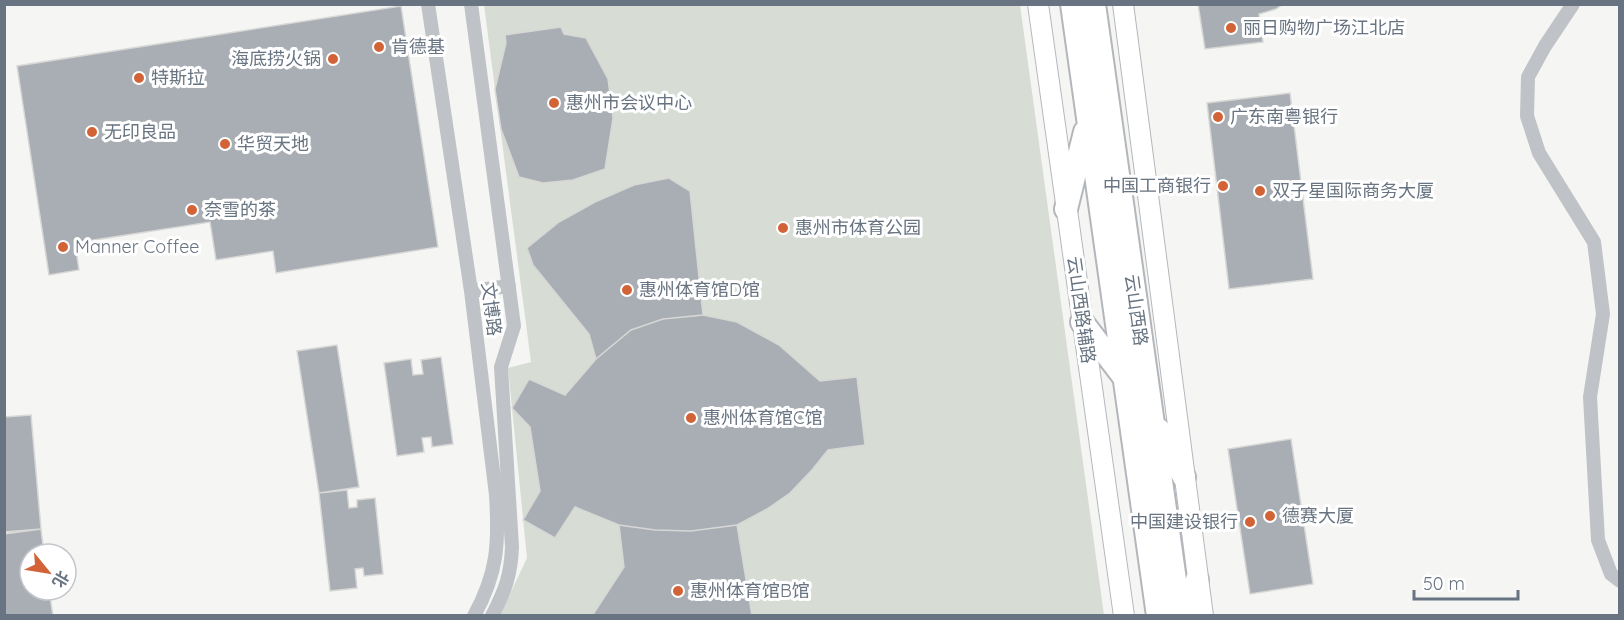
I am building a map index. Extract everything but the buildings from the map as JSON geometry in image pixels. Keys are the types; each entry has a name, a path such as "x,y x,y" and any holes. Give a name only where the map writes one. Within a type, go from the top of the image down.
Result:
{"main road":[{"name":"云山西路辅路","path":"1038,4 1125,615"},
{"name":"云山西路","path":"1072,4 1158,615"},
{"name":"云山西路","path":"1094,4 1180,615"},
{"path":"1123,4 1203,615"},
{"path":"1066,209 1088,119"},
{"path":"1082,322 1125,378"},
{"path":"1150,412 1184,477"},
{"path":"1190,615 1197,580"}],"street":[{"name":"文博路","path":"428,4 471,291 496,495 498,530 496,560 489,584 474,615"},
{"name":"文博路","path":"471,4 514,326 501,367 512,547 511,568 505,590 492,615"},
{"path":"1573,4 1528,77 1527,116 1539,153 1594,242 1603,314 1590,397 1598,540 1611,573 1620,580"},
{"path":"471,291 508,286"}],"shaded area":[{"name":"惠州市体育公园","path":"484,5 1020,5 1104,615 500,615 527,558 508,368 531,362"}],"place":[{"name":"丽日购物广场江北店","path":"1231,28"},
{"name":"肯德基","path":"379,47"},
{"name":"海底捞火锅","path":"333,59"},
{"name":"特斯拉","path":"139,78"},
{"name":"惠州市会议中心","path":"554,103"},
{"name":"广东南粤银行","path":"1218,117"},
{"name":"无印良品","path":"92,132"},
{"name":"华贸天地","path":"225,144"},
{"name":"中国工商银行","path":"1223,186"},
{"name":"双子星国际商务大厦","path":"1260,191"},
{"name":"奈雪的茶","path":"192,210"},
{"name":"惠州市体育公园","path":"783,228"},
{"name":"Manner Coffee","path":"63,247"},
{"name":"惠州体育馆D馆","path":"627,290"},
{"name":"惠州体育馆C馆","path":"691,418"},
{"name":"德赛大厦","path":"1270,516"},
{"name":"中国建设银行","path":"1250,522"},
{"name":"惠州体育馆B馆","path":"678,591"}]}
